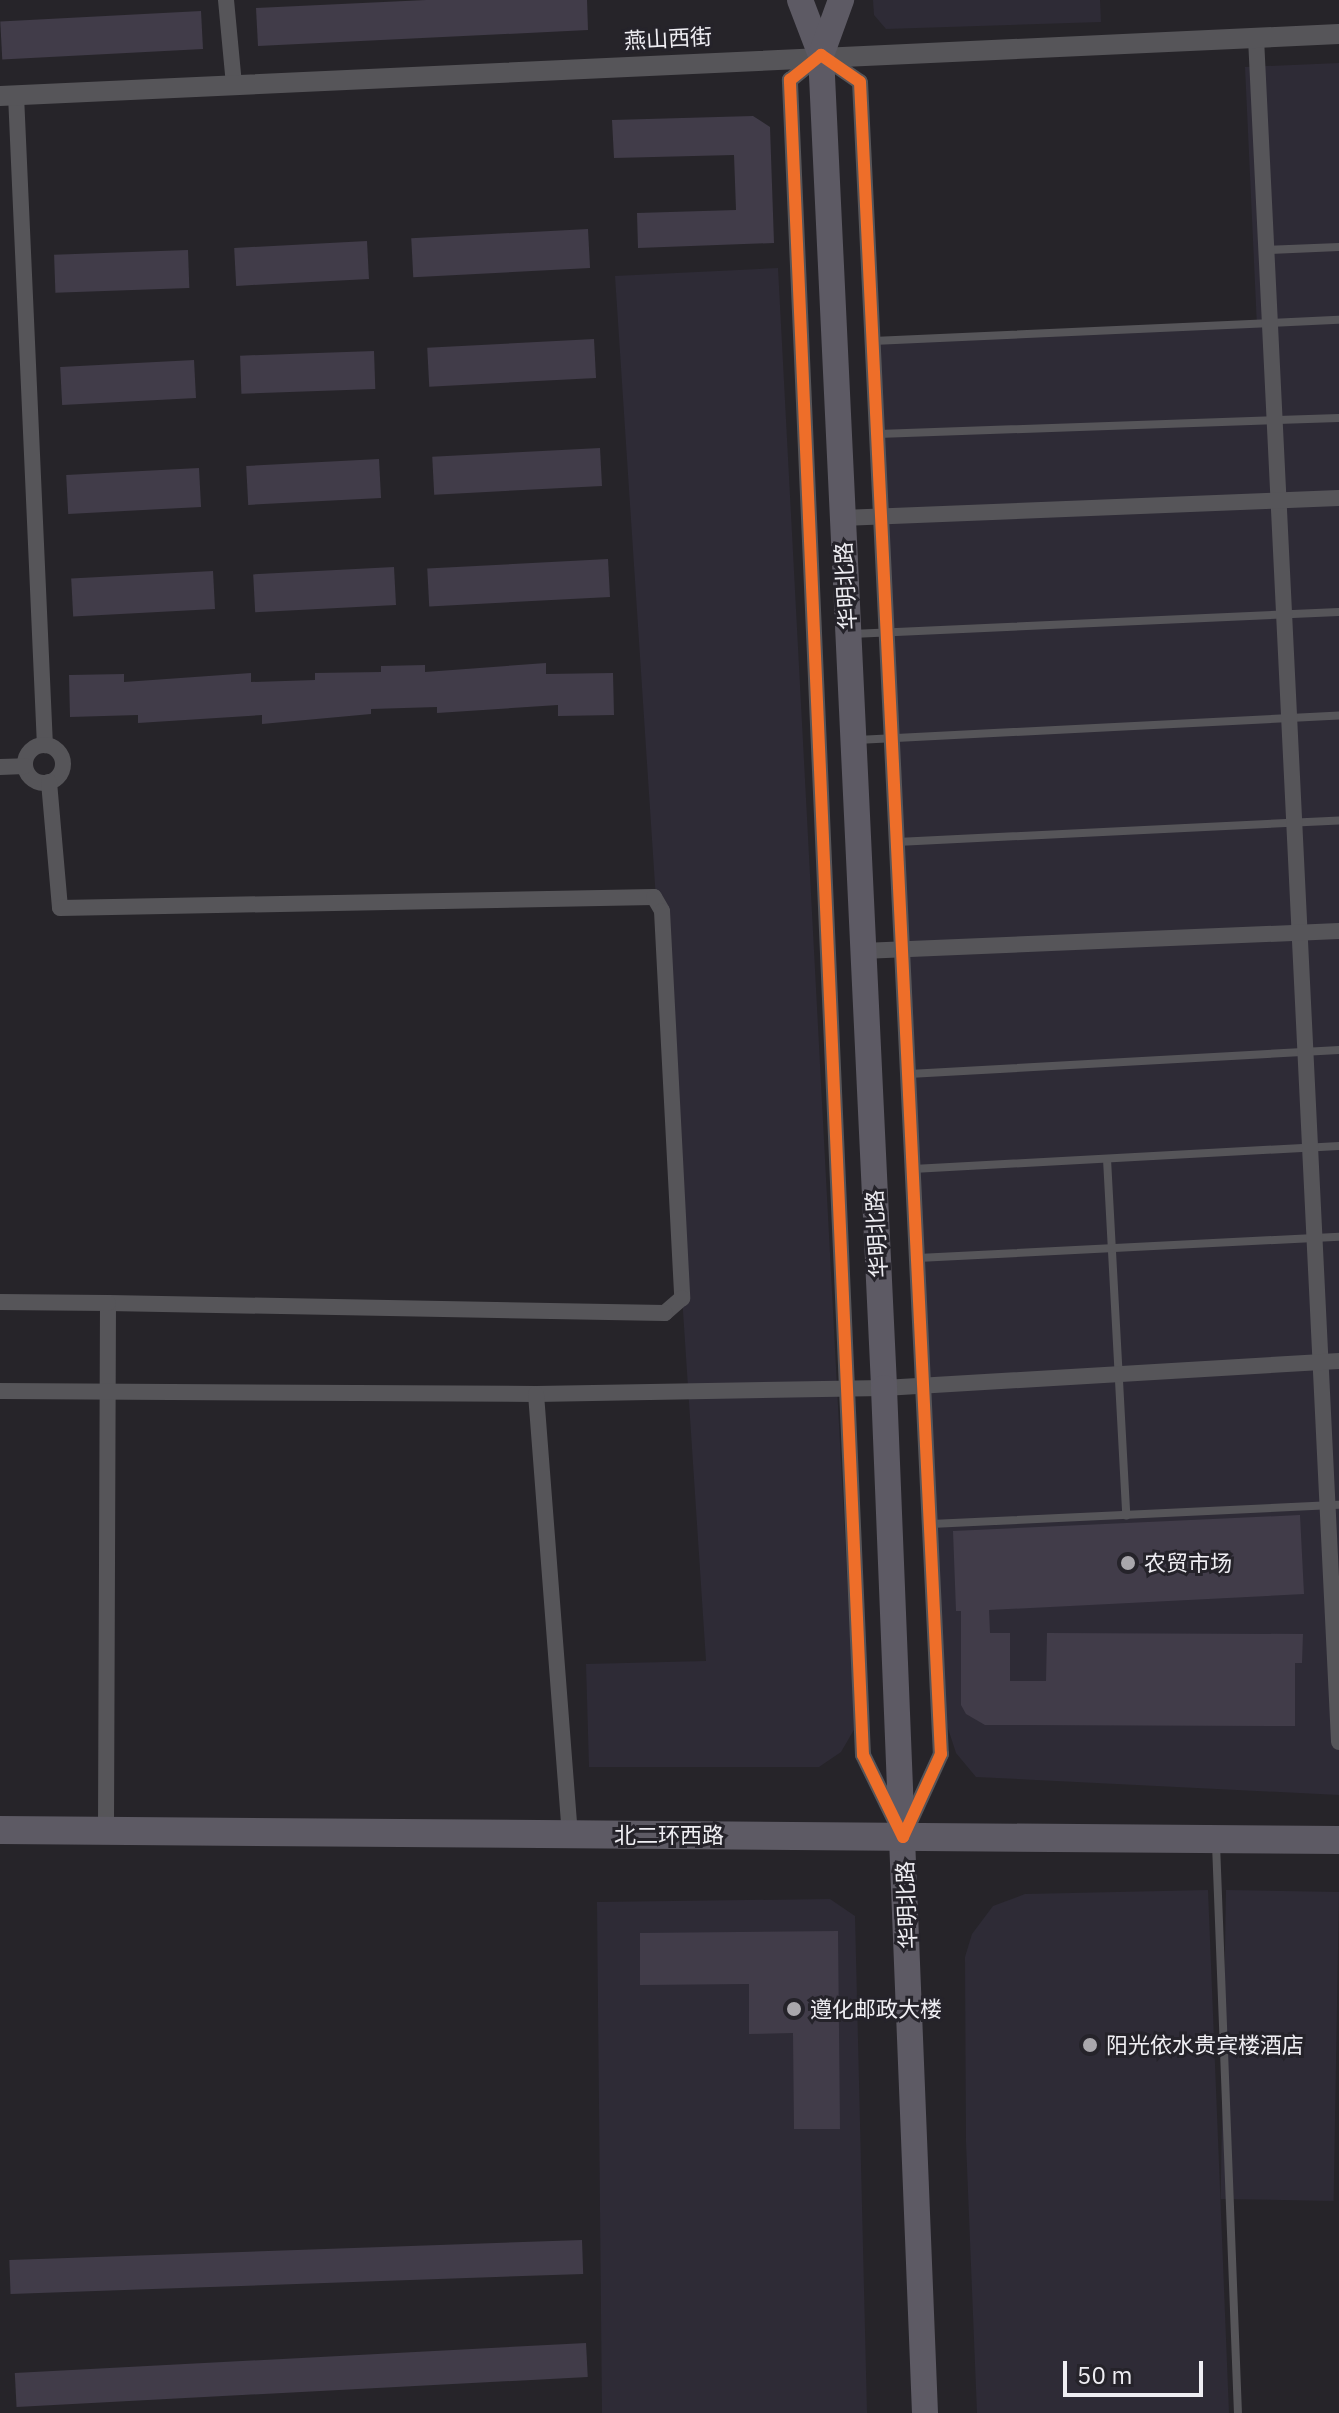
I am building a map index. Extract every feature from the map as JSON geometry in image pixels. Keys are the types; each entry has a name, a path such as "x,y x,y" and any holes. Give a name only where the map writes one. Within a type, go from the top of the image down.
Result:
{"highway":[{"name":"北二环西路","path":"0,1830 1339,1840"}],"main road":[{"name":"华明北路","path":"800,0 821,55 884,1388 925,2413"},
{"name":"华明北路","path":"821,55 841,0"}],"street":[{"path":"226,0 234,84"},
{"name":"燕山西街","path":"8,96 821,55 1339,34"},
{"path":"1256,38 1315,1239 1334,1505 1339,1742"},
{"path":"821,55 860,82 941,1754 903,1837 863,1755 790,80 821,55"},
{"path":"8,96 45,745 62,759 62,771 49,782 33,780 25,766 29,754 45,745"},
{"path":"842,518 1339,498"},
{"path":"0,767 25,766"},
{"path":"0,1302 665,1313 682,1298 662,911 654,897 60,908 49,782"},
{"path":"862,951 1339,931"},
{"path":"106,1831 108,1303"},
{"path":"0,1391 536,1394 884,1388 1339,1361"},
{"path":"536,1394 570,1834"}],"lane":[{"path":"1267,250 1339,247"},
{"path":"872,341 1339,320"},
{"path":"877,434 1339,418"},
{"path":"847,634 1339,612"},
{"path":"852,740 1339,716"},
{"path":"897,842 1339,820"},
{"path":"908,1074 1339,1050"},
{"path":"913,1169 1339,1146"},
{"path":"1107,1159 1126,1515"},
{"path":"917,1258 1339,1237"},
{"path":"930,1524 1334,1505"},
{"path":"1216,1839 1238,2413"}],"shaded area":[{"path":"873,0 1100,0 1101,22 886,29 874,15"},
{"path":"1339,63 1339,1795 976,1777 956,1753 943,1713 876,341 1257,327 1245,67"},
{"path":"778,268 855,1728 841,1752 819,1767 589,1767 586,1664 706,1661 615,276"},
{"path":"1208,1890 1229,2413 977,2413 966,2142 965,1957 972,1934 993,1906 1025,1894"},
{"path":"1226,1890 1339,1892 1334,2201 1221,2199"},
{"path":"830,1899 855,1916 867,2413 602,2413 597,1902"}],"building":[{"path":"426,0 587,0 588,30 258,46 256,8"},
{"path":"201,11 203,49 2,59 0,22"},
{"path":"753,116 770,127 774,243 638,248 637,213 736,210 734,155 614,158 612,120"},
{"path":"588,229 590,268 413,277 411,238"},
{"path":"367,241 369,279 236,286 234,248"},
{"path":"188,250 189,288 55,293 54,255"},
{"path":"594,339 596,378 429,387 427,348"},
{"path":"374,351 375,389 241,394 240,356"},
{"path":"194,360 196,398 62,405 60,367"},
{"path":"600,448 602,486 434,495 432,457"},
{"path":"379,459 381,498 248,505 246,466"},
{"path":"199,468 201,507 68,514 66,475"},
{"path":"608,559 610,597 429,606 427,568"},
{"path":"394,567 396,605 255,612 253,574"},
{"path":"213,571 215,609 73,616 71,578"},
{"path":"546,663 546,674 613,673 614,715 558,716 558,705 437,713 437,707 371,709 371,714 262,724 262,715 138,723 138,715 70,717 69,675 124,674 124,682 251,673 251,682 315,680 315,673 381,672 381,666 425,665 425,672"},
{"path":"1300,1515 1304,1594 989,1610 990,1633 1010,1633 1010,1681 1046,1681 1047,1633 1303,1634 1302,1663 1295,1663 1295,1726 985,1725 966,1714 961,1705 961,1611 956,1611 953,1531"},
{"name":"遵化邮政大楼","path":"838,1931 840,2129 794,2129 793,2033 749,2034 749,1984 640,1985 640,1933"},
{"path":"582,2240 583,2274 11,2294 9,2260"},
{"path":"586,2343 588,2377 17,2407 15,2373"}],"cycle path":[{"path":"821,55 860,82 941,1754 903,1837 863,1755 790,80 821,55"}],"place":[{"name":"农贸市场","path":"1128,1563"},
{"name":"遵化邮政大楼","path":"794,2009"},
{"name":"阳光依水贵宾楼酒店","path":"1090,2045"}]}
